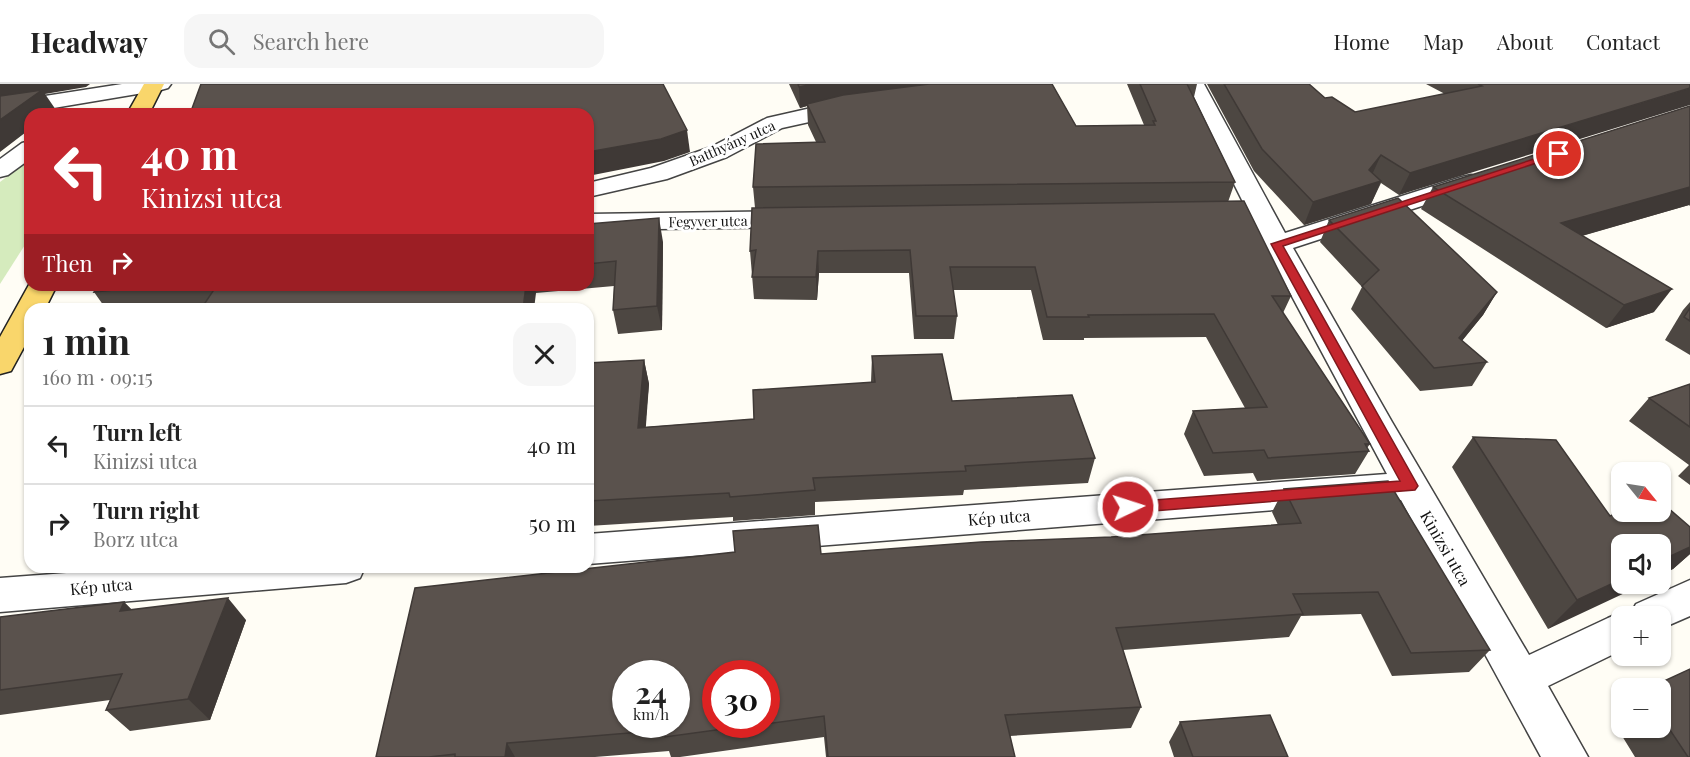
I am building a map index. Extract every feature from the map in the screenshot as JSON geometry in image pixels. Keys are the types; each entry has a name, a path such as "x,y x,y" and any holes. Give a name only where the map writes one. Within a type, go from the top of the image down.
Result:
{"main road":[{"path":"142,108 156,84"},
{"path":"0,364 24,320"}],"street":[{"path":"0,110 156,84"},
{"path":"91,108 156,84"},
{"name":"Kinizsi utca","path":"1194,84 1247,213 1277,244 1410,486 1564,757"},
{"name":"Batthyány utca","path":"594,189 658,174 719,152 775,123 843,107 878,102"},
{"path":"0,170 24,152"},
{"path":"1277,244 1489,177"},
{"name":"Fegyver utca","path":"594,222 816,219"},
{"name":"Kép utca","path":"594,549 1410,486"},
{"name":"Kép utca","path":"0,595 272,573"},
{"path":"1671,606 1690,597"},
{"path":"1521,679 1611,635"}],"green space":[{"path":"24,164 24,246 0,284 0,182"}],"building":[{"path":"201,84 663,84 687,130 661,139 594,151 594,108 192,108"},
{"path":"929,84 1052,84 1076,126 1155,125 1153,121 1156,121 1140,84 1187,84 1235,182 753,187 756,144 825,142 807,104 843,95"},
{"path":"1224,84 1309,84 1325,98 1332,97 1355,112 1482,86 1478,84 1690,84 1690,88 1410,173 1381,155 1369,170 1381,181 1313,202 1262,149"},
{"path":"42,90 0,120 0,96"},
{"path":"1690,106 1690,187 1561,223 1672,289 1624,305 1433,187"},
{"path":"1398,198 1497,292 1459,338 1487,362 1434,368 1362,286 1379,270 1329,220"},
{"path":"1244,201 1291,296 1272,296 1370,444 1365,444 1369,451 1268,458 1264,450 1213,453 1193,411 1267,407 1214,314 1047,317 1035,267 950,267 957,316 916,316 910,250 818,251 816,277 752,277 756,250 750,251 752,208"},
{"path":"659,218 657,306 613,310 616,261 594,263 594,223"},
{"path":"213,291 525,291 524,303 205,303"},
{"path":"1690,308 1690,321 1684,317"},
{"path":"942,354 952,401 1072,395 1095,458 965,466 966,471 813,478 815,490 730,497 729,493 594,501 594,363 644,360 638,428 754,419 753,390 875,382 872,356"},
{"path":"1690,384 1690,427 1649,398"},
{"path":"1473,437 1556,440 1611,516 1611,522 1671,522 1671,511 1690,527 1690,547 1671,556 1671,534 1611,534 1611,584 1577,600"},
{"path":"1388,481 1490,650 1411,653 1378,592 1293,594 1303,614 1116,628 1141,707 1005,715 1015,757 828,757 824,716 780,722 780,660 702,660 702,732 690,734 690,660 612,660 612,734 507,743 505,757 455,757 455,754 429,757 376,757 415,588 548,573 594,573 594,568 735,552 733,531 818,525 821,554 981,542 1111,537 1301,523 1284,489"},
{"path":"228,598 188,699 106,710 122,674 0,690 0,617 124,602 120,611"},
{"path":"1690,669 1690,757 1671,732 1671,678"},
{"path":"1270,715 1288,757 1193,757 1180,722"}],"route":[{"path":"1128,507 1410,486 1277,244 1559,154"}]}
